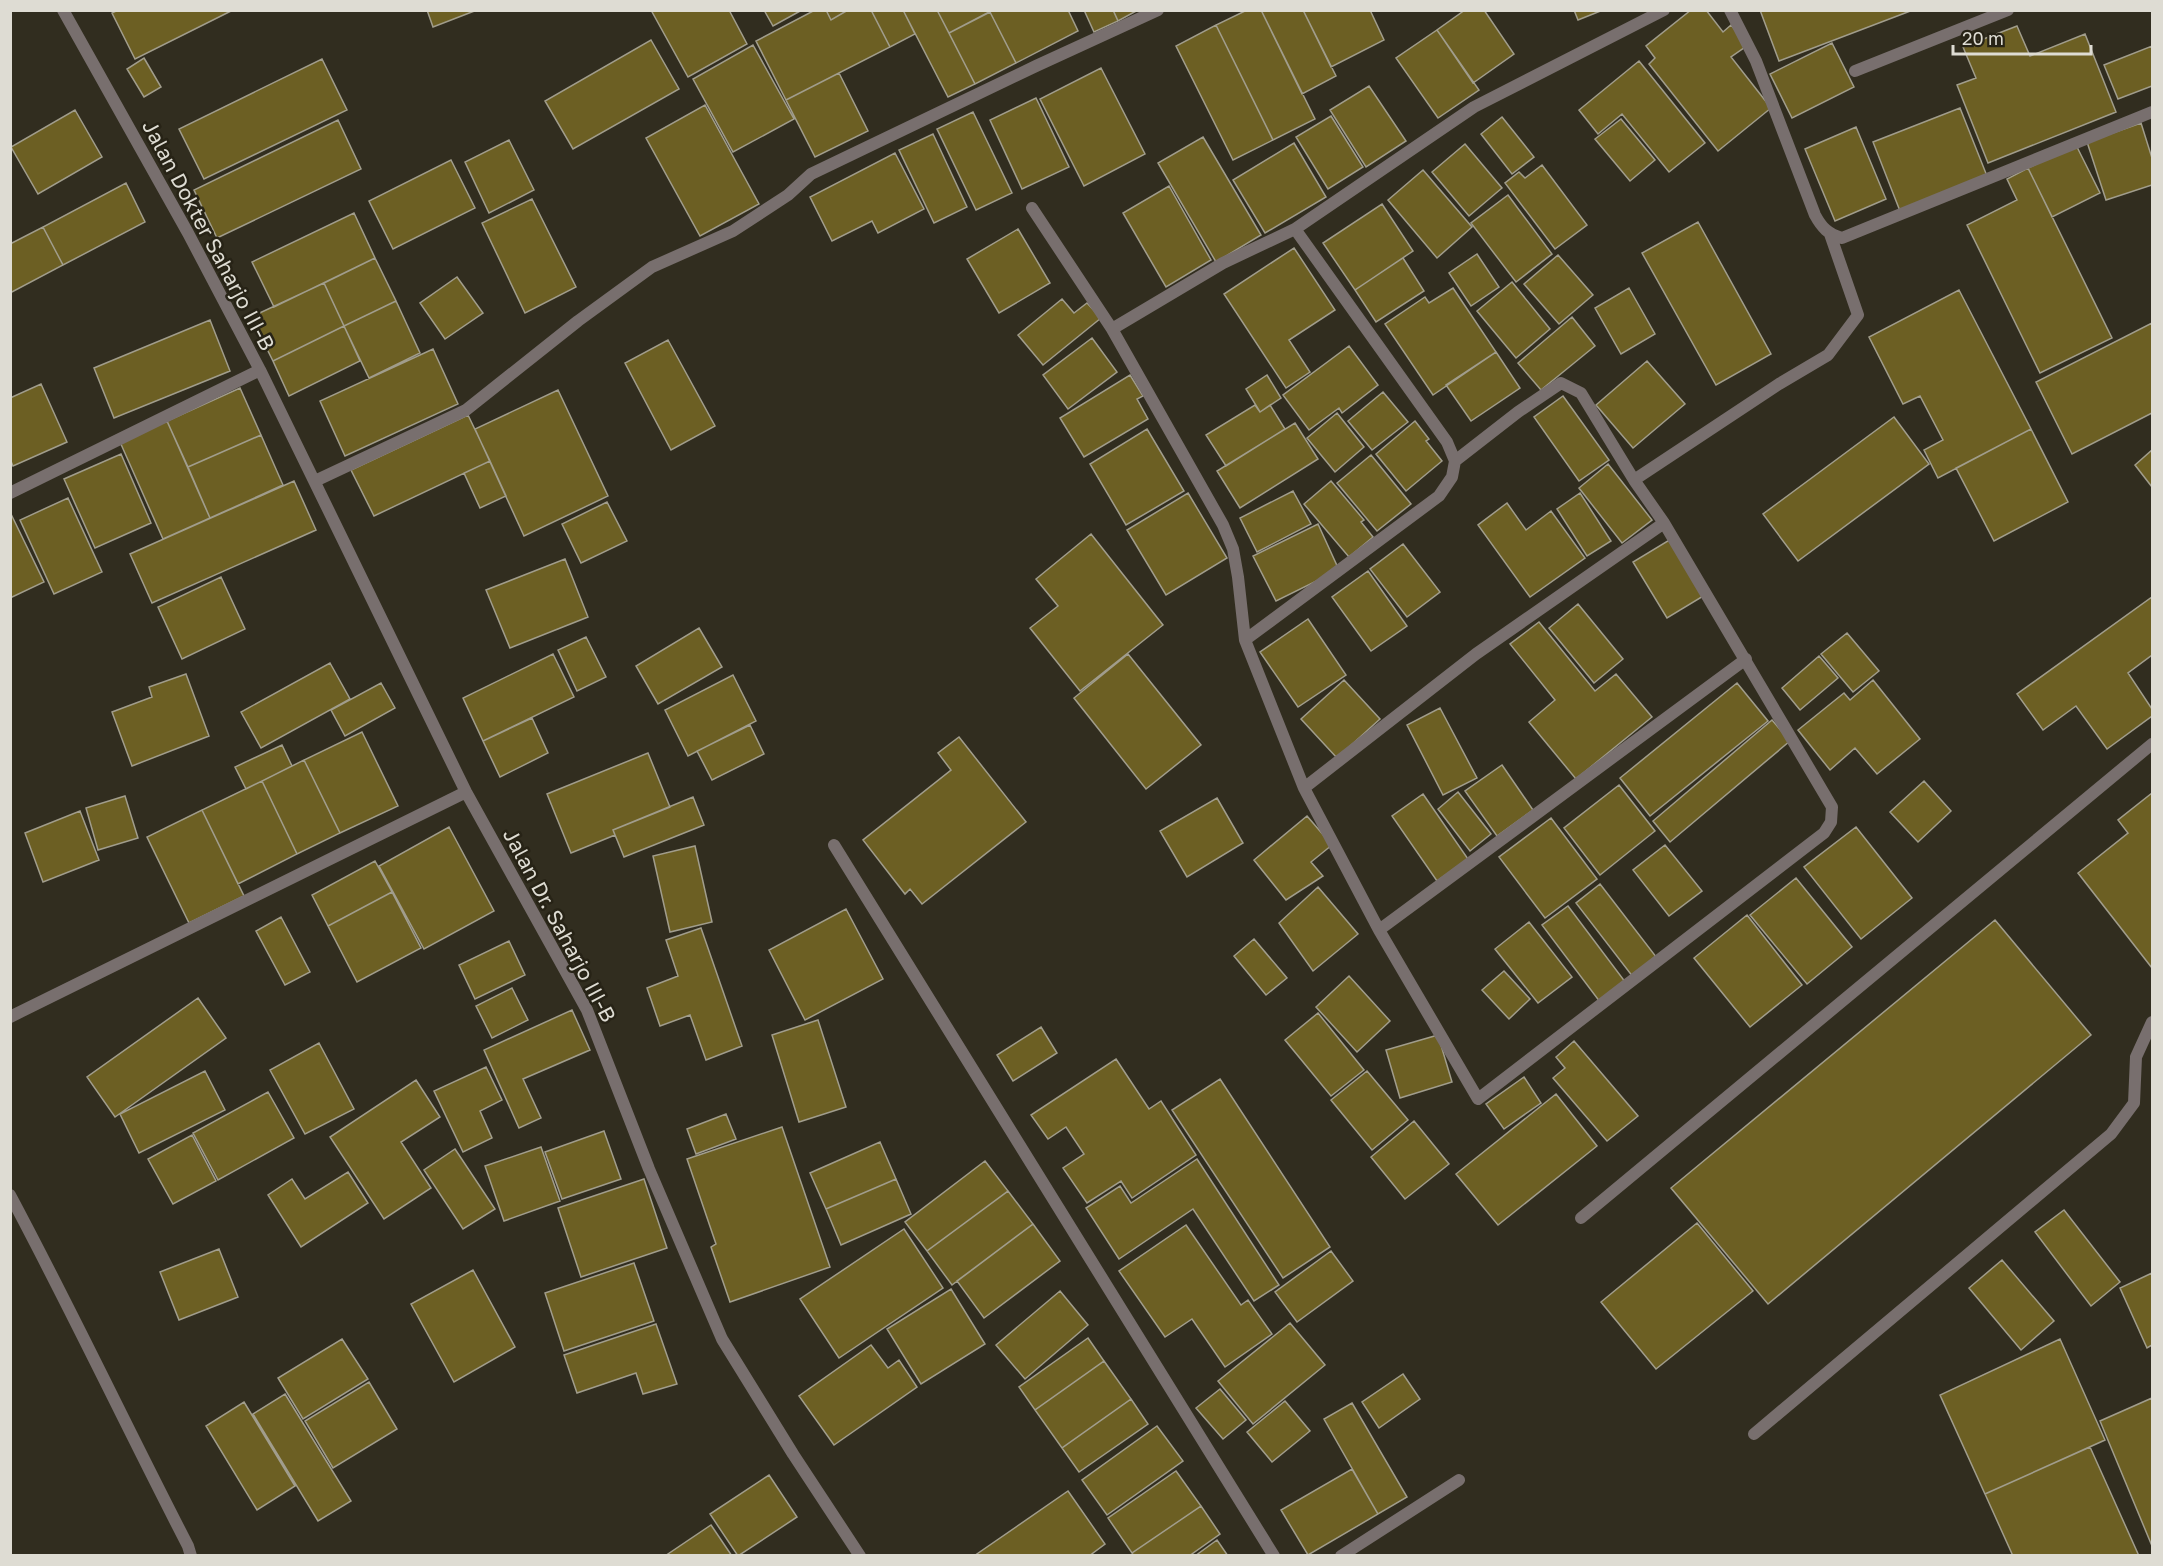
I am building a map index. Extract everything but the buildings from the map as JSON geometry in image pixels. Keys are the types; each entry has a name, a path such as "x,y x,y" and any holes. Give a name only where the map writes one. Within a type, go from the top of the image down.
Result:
{"street":[{"name":"Jalan Dokter Saharjo III-B","path":"63,10 188,233 315,481"},
{"path":"315,481 466,410 578,321 652,267 733,231 788,195 812,174 1158,10"},
{"path":"1112,329 1224,263 1295,229 1474,107 1664,10"},
{"path":"1730,10 1756,61 1815,215 1822,227 1830,234 1842,238 2152,112"},
{"path":"1855,71 2007,10"},
{"path":"1032,208 1112,329 1223,525 1233,549 1245,640 1304,788 1379,930 1478,1099 1824,832 1831,822 1832,807 1746,658 1581,393 1561,383 1518,412 1455,461"},
{"path":"1245,640 1439,496 1452,477 1455,461 1447,442 1295,229"},
{"path":"1634,480 1779,384 1828,355 1858,315 1830,234"},
{"path":"10,493 260,370"},
{"name":"Jalan Dr. Saharjo III-B","path":"315,481 466,792 587,1010 648,1169 722,1339 793,1454 860,1556"},
{"path":"1304,788 1476,654 1664,523"},
{"path":"1379,930 1746,658"},
{"path":"1581,1218 2152,744"},
{"path":"10,1017 466,792"},
{"path":"834,845 1275,1556"},
{"path":"1754,1434 2111,1134 2134,1103 2136,1057 2152,1022"},
{"path":"10,1195 58,1285 191,1556"},
{"path":"1341,1556 1459,1480"}]}
